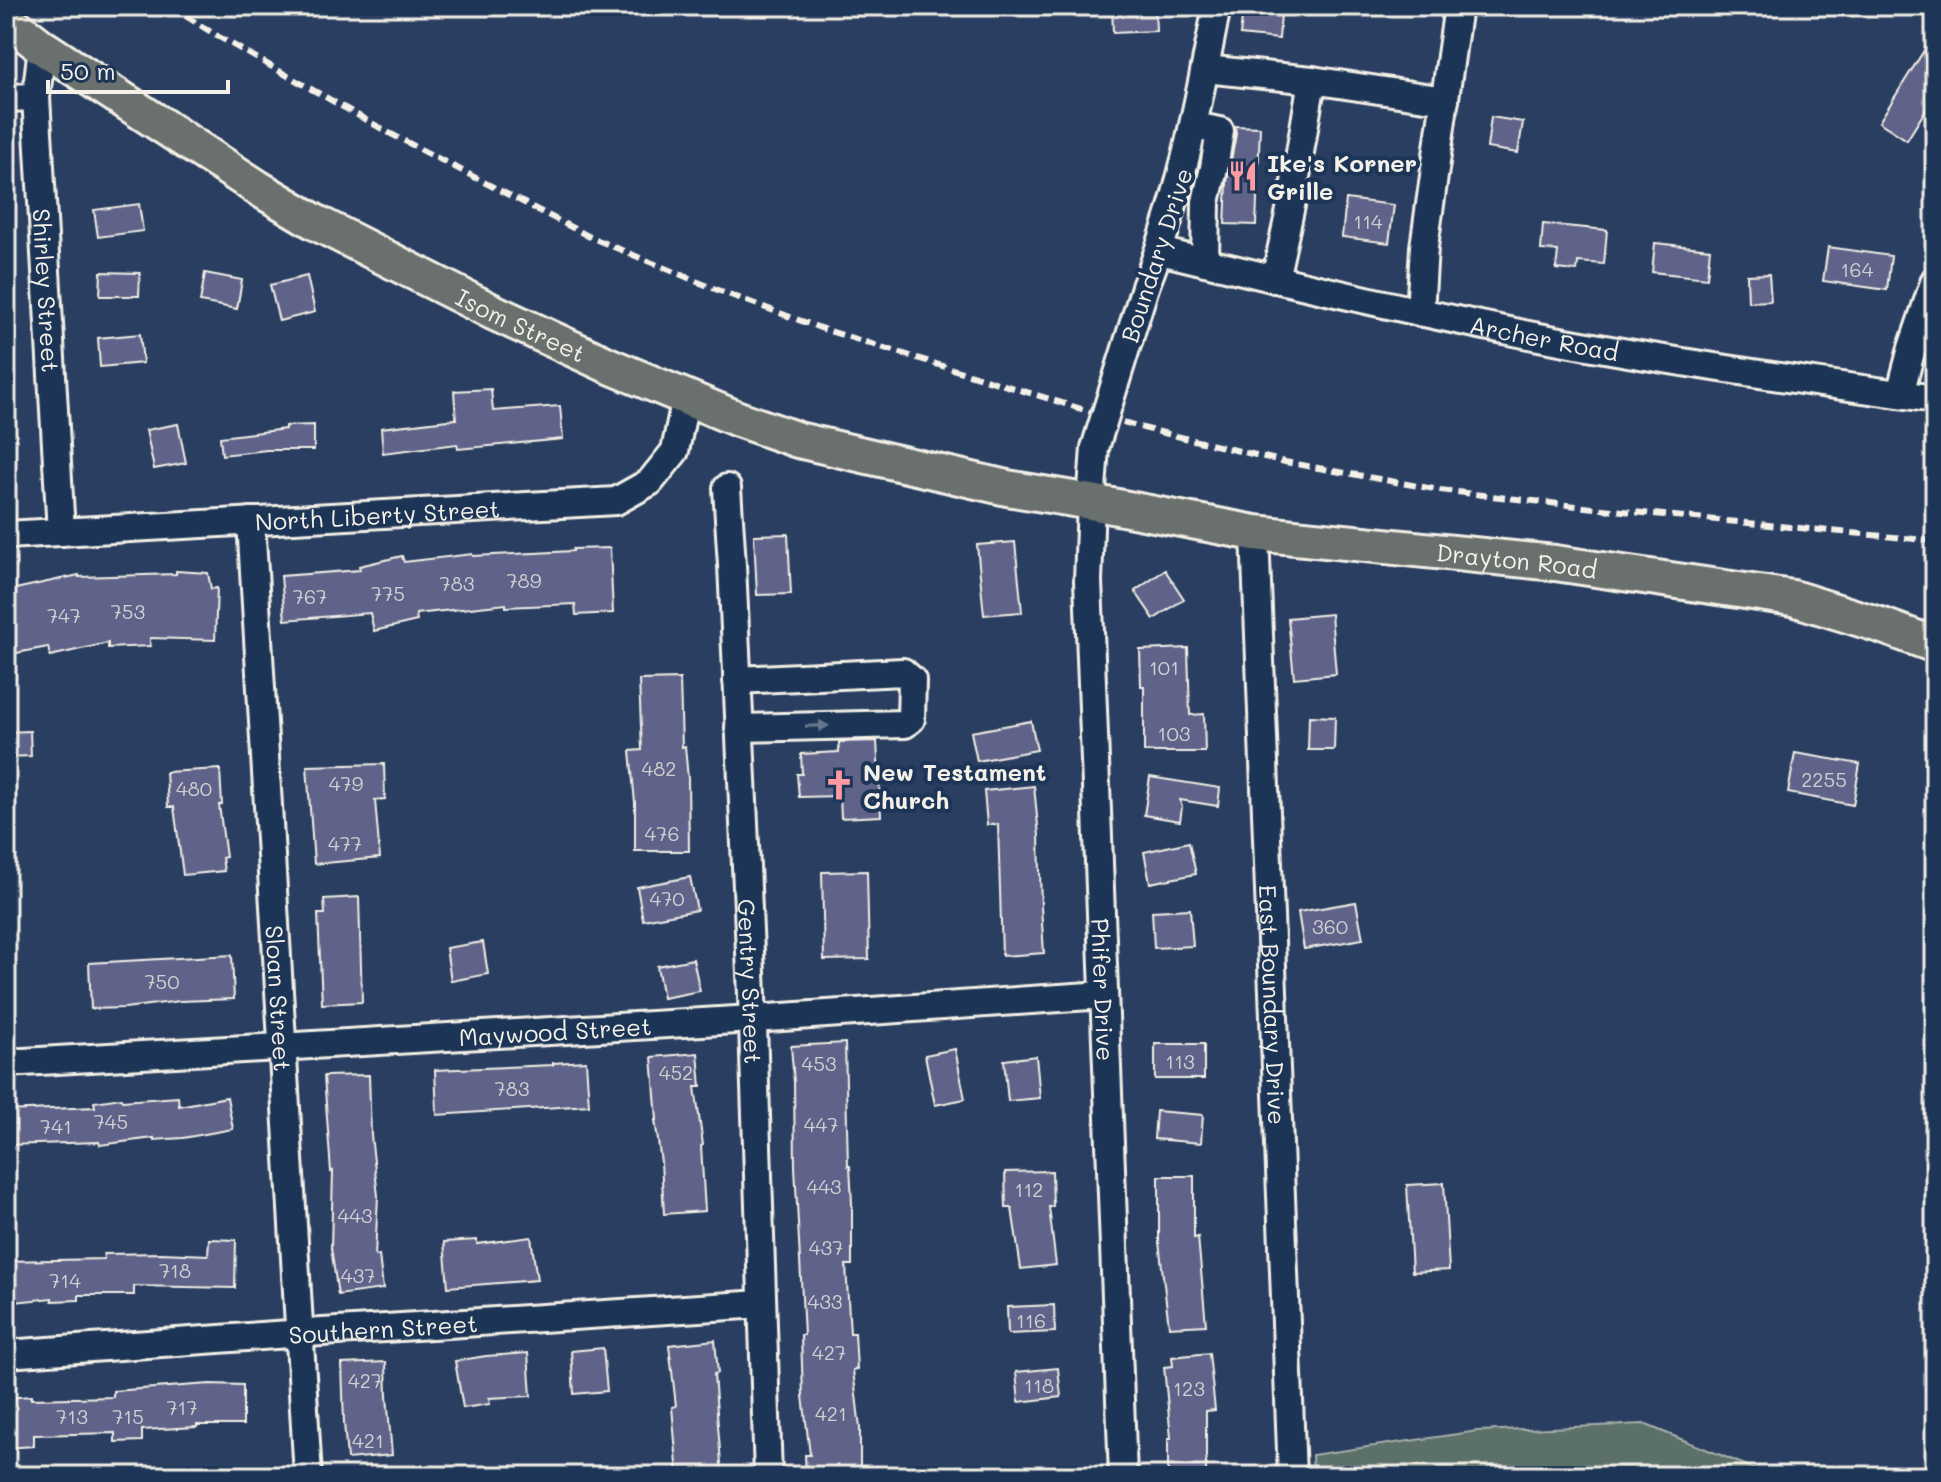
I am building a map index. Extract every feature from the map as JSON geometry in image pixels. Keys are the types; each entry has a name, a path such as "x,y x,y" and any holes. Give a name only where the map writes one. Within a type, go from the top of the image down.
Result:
{"main road":[{"name":"Isom Street","path":"6,19 42,47 315,222 493,312 610,366 738,419 798,440 1007,488 1091,502"},
{"name":"Drayton Road","path":"1091,502 1255,533 1555,563 1793,598 1935,645"}],"street":[{"name":"Boundary Drive","path":"1091,502 1095,448 1182,176 1217,6"},
{"path":"1420,313 1424,247 1458,6"},
{"name":"Shirley Street","path":"42,47 36,97 61,532"},
{"path":"1205,69 1312,80 1445,100"},
{"path":"1275,279 1292,201 1312,80"},
{"path":"6,98 36,97"},
{"path":"1194,126 1220,131 1206,202 1205,262"},
{"name":"Archer Road","path":"1160,251 1420,313 1539,337 1780,378 1935,399"},
{"path":"1900,394 1935,280"},
{"name":"North Liberty Street","path":"6,535 616,501 650,482 675,451 686,397"},
{"name":"Gentry Street","path":"727,488 753,1019 768,1476"},
{"name":"Phifer Drive","path":"1091,502 1088,581 1123,1476"},
{"name":"Sloan Street","path":"251,521 308,1476"},
{"name":"East Boundary Drive","path":"1255,533 1292,1476"},
{"path":"737,680 903,672 912,680 911,719 905,724 739,728"},
{"name":"Maywood Street","path":"6,1063 1104,995"},
{"name":"Southern Street","path":"6,1354 762,1304"}],"green space":[{"path":"1644,1424 1772,1476 1313,1476 1312,1455 1478,1431"}],"building":[{"path":"1112,6 1155,6 1156,31 1113,33"},
{"path":"1243,10 1281,14 1279,39 1240,35"},
{"path":"1935,33 1935,95 1907,140 1879,122"},
{"path":"1491,117 1523,122 1518,153 1487,148"},
{"name":"Ike's Korner Grille","path":"1235,126 1260,127 1256,225 1225,224"},
{"path":"1346,199 1394,205 1389,243 1342,237"},
{"path":"139,204 143,231 98,237 94,210"},
{"path":"1543,224 1607,230 1604,264 1578,262 1577,271 1556,269 1558,251 1541,250"},
{"path":"1655,243 1710,249 1707,278 1652,272"},
{"path":"1828,247 1891,256 1887,290 1823,281"},
{"path":"101,272 140,273 139,296 100,296"},
{"path":"205,273 242,280 237,309 200,302"},
{"path":"1769,274 1771,301 1748,302 1747,275"},
{"path":"307,276 315,312 279,321 270,285"},
{"path":"140,334 143,363 100,367 98,338"},
{"path":"491,389 493,411 560,406 563,439 458,449 457,444 383,453 381,428 456,419 454,391"},
{"path":"178,424 186,463 154,469 146,430"},
{"path":"314,425 314,450 267,450 222,455 220,437 285,429 285,426"},
{"path":"788,534 791,594 757,595 754,535"},
{"path":"1015,542 1022,612 984,615 977,545"},
{"path":"610,548 613,613 576,615 575,604 506,607 506,604 416,614 417,621 374,631 370,613 285,620 281,576 360,570 359,566 402,556 404,562 472,554"},
{"path":"1165,570 1184,599 1154,619 1135,591"},
{"path":"176,571 208,573 211,589 217,588 215,640 150,638 150,646 108,648 108,643 50,656 48,647 6,655 6,591 79,575 176,574"},
{"path":"1331,614 1336,674 1294,678 1288,618"},
{"path":"1188,648 1190,715 1204,714 1205,752 1144,752 1144,686 1141,686 1140,650"},
{"path":"680,679 682,747 685,746 688,779 689,851 635,851 630,751 642,750 639,680"},
{"path":"1309,716 1335,717 1334,750 1308,750"},
{"path":"1031,721 1037,750 977,761 971,732"},
{"path":"30,731 31,756 6,757 6,732"},
{"name":"New Testament Church","path":"877,741 881,816 841,818 840,796 799,797 797,774 802,774 801,754 839,752 839,742"},
{"path":"1795,753 1860,764 1853,805 1788,793"},
{"path":"384,764 385,799 375,800 380,858 314,864 307,766"},
{"path":"220,769 222,805 219,805 226,857 222,858 224,871 183,875 174,807 168,807 166,772"},
{"path":"1150,777 1220,788 1218,806 1180,800 1180,821 1144,815"},
{"path":"1034,786 1044,953 1002,956 998,824 987,825 984,791"},
{"path":"1189,842 1196,874 1150,883 1144,852"},
{"path":"867,871 869,959 824,960 822,872"},
{"path":"690,877 697,910 643,920 637,887"},
{"path":"359,897 362,1002 322,1004 318,914 325,914 324,899"},
{"path":"1356,902 1363,939 1304,949 1298,912"},
{"path":"1190,909 1193,946 1154,948 1152,911"},
{"path":"483,942 488,974 451,981 446,948"},
{"path":"232,955 234,999 91,1009 89,963"},
{"path":"693,959 700,991 663,998 657,966"},
{"path":"845,1043 852,1203 852,1265 846,1265 850,1333 855,1333 857,1369 853,1370 860,1428 860,1476 806,1476 805,1455 810,1455 803,1396 801,1335 804,1335 791,1046"},
{"path":"1155,1044 1204,1044 1204,1079 1155,1079"},
{"path":"955,1049 965,1099 935,1105 925,1055"},
{"path":"698,1053 701,1087 695,1087 703,1145 705,1211 664,1214 652,1057"},
{"path":"1036,1056 1040,1098 1008,1101 1004,1060"},
{"path":"586,1061 589,1105 437,1115 435,1070"},
{"path":"369,1075 371,1135 378,1196 375,1256 379,1255 383,1289 338,1295 331,1248 333,1171 324,1076"},
{"path":"178,1097 179,1106 227,1097 233,1129 183,1138 154,1138 100,1145 99,1142 6,1145 6,1111 95,1107 94,1102 121,1098 122,1101"},
{"path":"1156,1111 1203,1115 1201,1143 1154,1139"},
{"path":"1052,1171 1053,1207 1049,1207 1056,1265 1021,1269 1012,1208 1006,1208 1005,1172"},
{"path":"1159,1176 1194,1176 1194,1238 1198,1237 1206,1325 1169,1327 1159,1242"},
{"path":"1444,1183 1449,1270 1412,1272 1407,1185"},
{"path":"531,1237 537,1280 448,1287 444,1242 477,1240 477,1244"},
{"path":"209,1239 236,1240 235,1288 134,1286 134,1295 79,1295 79,1300 52,1301 52,1298 6,1303 6,1261 104,1259 104,1254 208,1255"},
{"path":"1054,1305 1055,1332 1008,1334 1007,1307"},
{"path":"715,1340 718,1373 714,1374 722,1476 678,1476 672,1407 676,1406 669,1345"},
{"path":"603,1348 607,1391 574,1394 571,1351"},
{"path":"528,1353 531,1396 489,1398 490,1404 463,1408 455,1361"},
{"path":"1209,1353 1215,1410 1206,1411 1206,1472 1168,1472 1168,1438 1171,1438 1164,1367 1173,1366 1172,1357"},
{"path":"386,1362 392,1455 347,1459 342,1364"},
{"path":"1058,1368 1061,1397 1019,1402 1016,1372"},
{"path":"210,1384 243,1385 243,1425 142,1430 142,1441 115,1442 115,1433 34,1435 34,1446 6,1448 6,1398 113,1397 113,1391"}],"railway":[{"path":"170,6 391,134 590,237 720,291 823,329 1143,428 1285,462 1440,490 1935,541"}],"place":[{"name":"Ike's Korner Grille","path":"1243,176"},
{"name":"New Testament Church","path":"839,785"}]}
